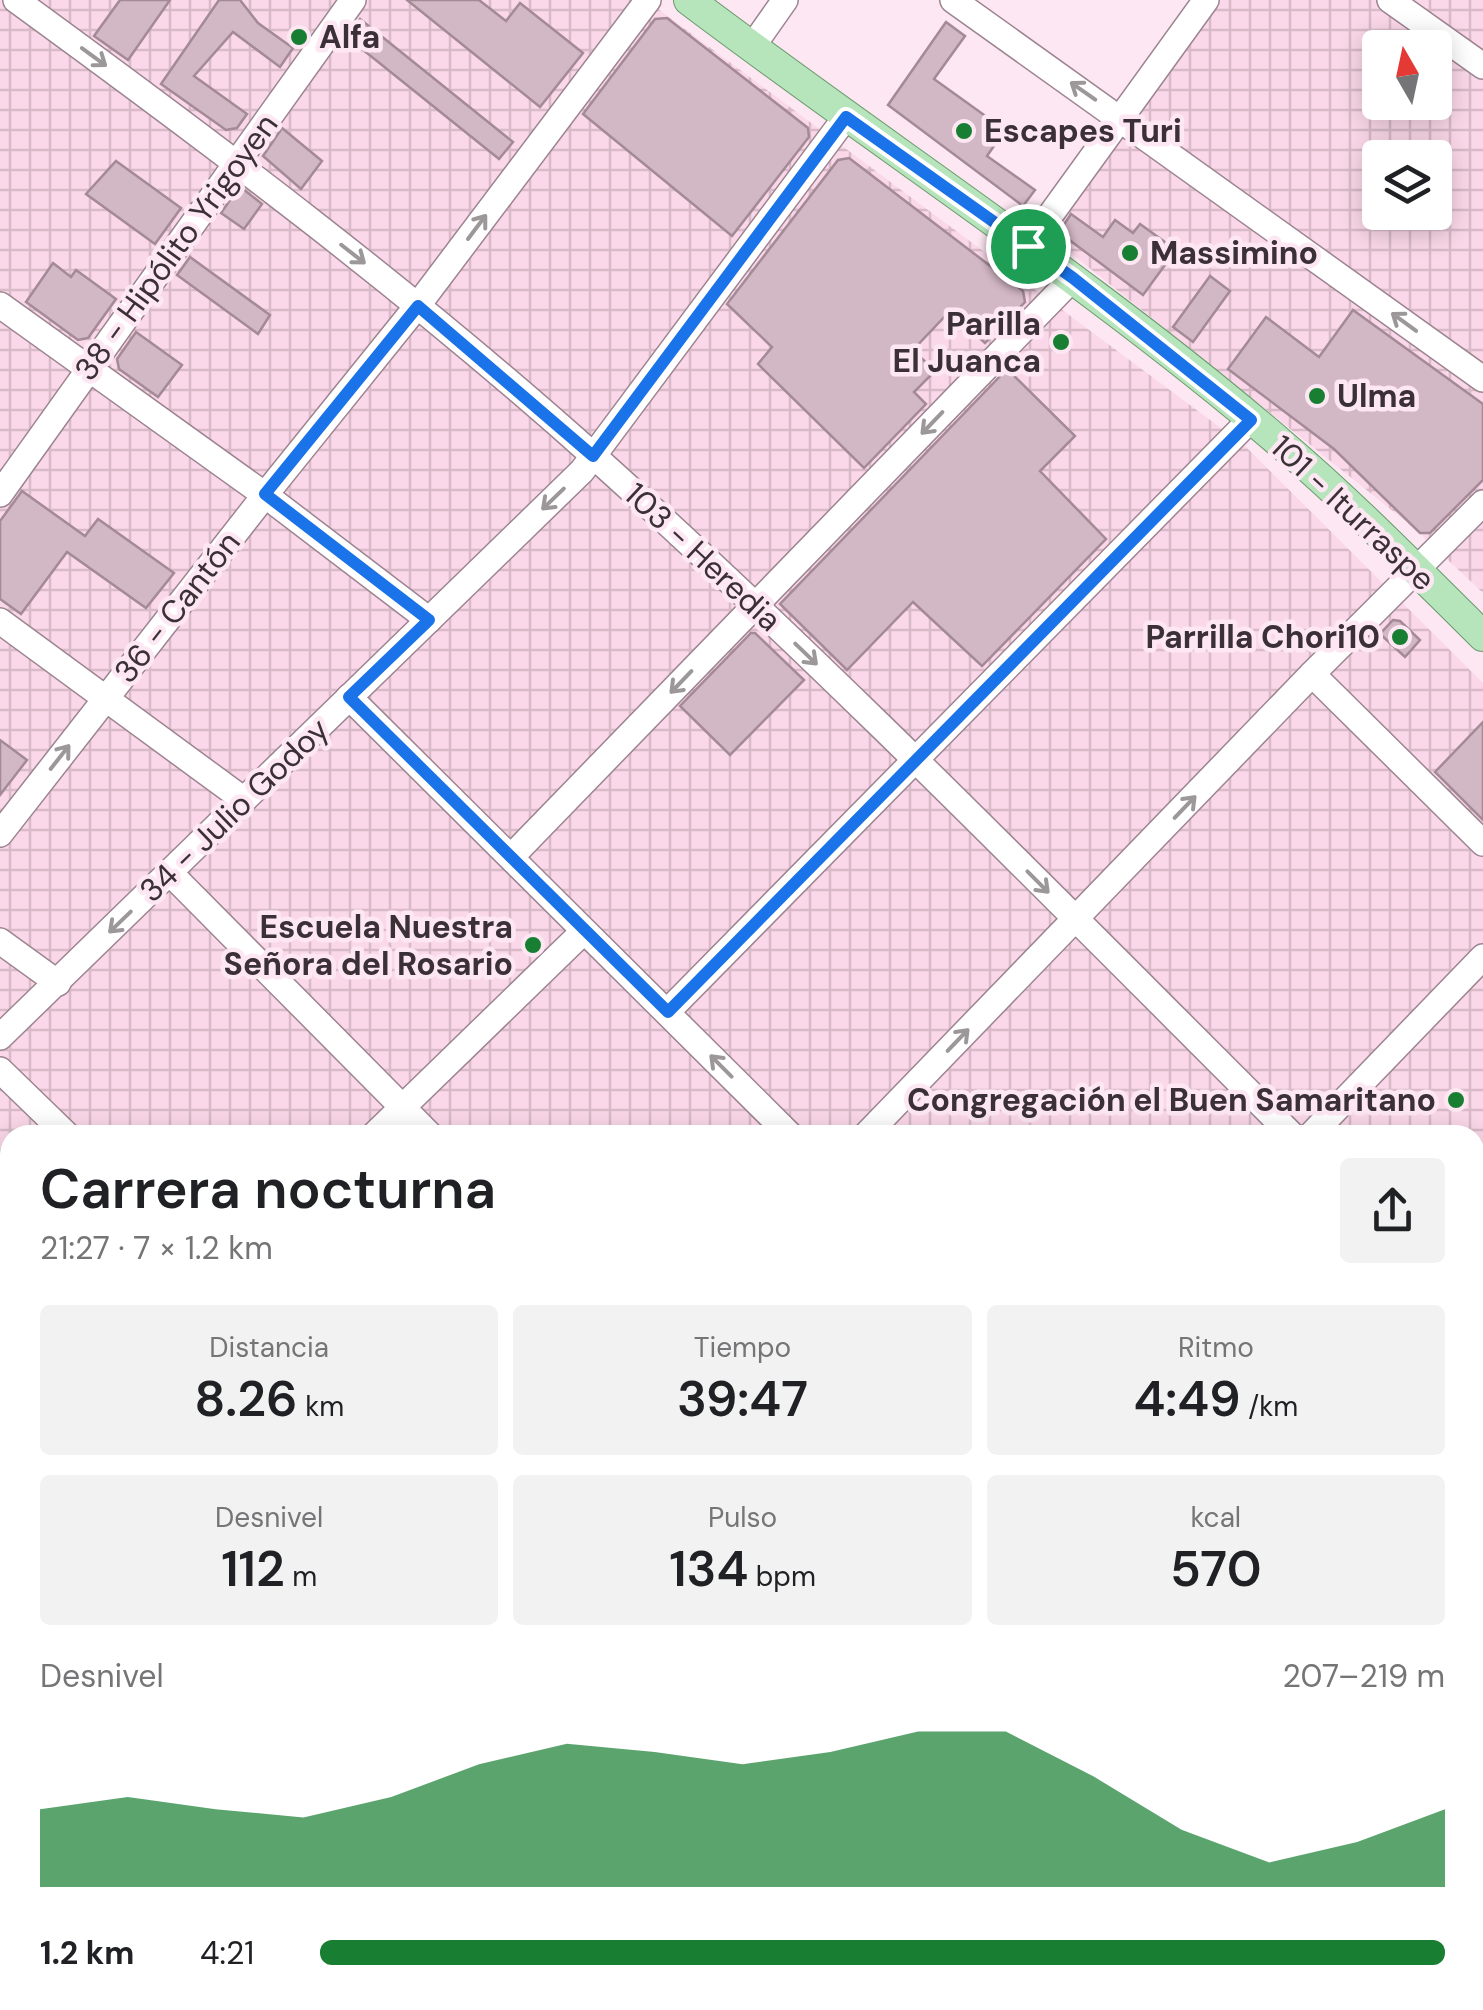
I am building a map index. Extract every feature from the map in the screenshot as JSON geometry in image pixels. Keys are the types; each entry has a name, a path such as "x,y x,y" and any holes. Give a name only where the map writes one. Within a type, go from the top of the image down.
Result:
{"main road":[{"name":"101 - Iturraspe","path":"690,0 846,117 1073,278 1251,420 1322,479 1483,636"}],"street":[{"name":"103 - Heredia","path":"16,0 238,162 418,306 593,456 755,605 1282,1125"},
{"name":"38 - Hipólito Yrigoyen","path":"0,494 353,0"},
{"name":"36 - Cantón","path":"0,834 265,494 418,306 648,0"},
{"path":"752,47 785,0"},
{"path":"954,0 1483,379"},
{"path":"1028,246 1206,0"},
{"path":"1390,0 1483,66"},
{"name":"34 - Julio Godoy","path":"0,1038 582,471 846,117"},
{"path":"511,857 1073,278"},
{"path":"0,305 265,494 429,620"},
{"path":"668,1012 1251,420"},
{"path":"876,1125 1483,503"},
{"path":"0,621 244,800"},
{"path":"1312,674 1483,843"},
{"path":"349,697 780,1125"},
{"path":"170,874 420,1125"},
{"path":"384,1125 584,932"},
{"path":"0,940 58,982"},
{"path":"1322,1125 1483,958"},
{"path":"0,1070 56,1125"}],"shaded area":[{"path":"0,0 646,0 1245,446 1483,683 1483,1125 0,1125"},
{"path":"1214,0 1483,0 1483,593 1414,528 1047,234"}],"building":[{"path":"120,0 170,0 128,60 94,36"},
{"path":"219,0 240,0 258,23 293,48 280,67 233,32 194,76 247,114 237,128 226,130 161,84"},
{"path":"407,0 479,0 506,21 520,3 583,53 540,107"},
{"path":"667,18 808,128 809,137 732,236 583,114 655,19"},
{"path":"360,19 513,142 499,159 347,37"},
{"path":"946,22 965,36 934,79 1005,130 987,156 1035,190 1023,206 888,105"},
{"path":"282,128 322,161 301,189 263,156"},
{"path":"849,158 1023,291 1025,302 985,343 950,311 913,350 935,371 914,392 926,404 864,468 758,364 772,347 727,304 838,160"},
{"path":"116,161 181,208 155,244 86,194"},
{"path":"243,189 262,204 244,229 221,213 237,190"},
{"name":"Massimino","path":"1071,214 1103,237 1115,220 1133,233 1140,224 1176,250 1143,295 1064,236 1063,226"},
{"path":"190,257 270,315 258,334 177,275"},
{"path":"53,263 71,277 76,270 116,299 88,338 78,340 26,302"},
{"path":"1210,276 1230,291 1193,342 1173,327"},
{"path":"1353,310 1483,404 1483,480 1430,533 1420,533 1334,449 1228,369 1266,317 1319,357"},
{"path":"136,332 182,365 158,397 119,369 117,359"},
{"path":"1007,369 1075,436 1040,471 1106,539 982,666 913,602 847,670 780,604"},
{"path":"22,491 85,536 98,519 174,573 146,608 67,552 21,614 0,599 0,521"},
{"name":"Parrilla Chori10","path":"1393,620 1400,621 1420,640 1405,657 1380,634"},
{"path":"751,633 804,680 730,755 680,706"},
{"path":"1483,722 1483,820 1435,772"},
{"path":"0,740 27,760 0,795"}],"place":[{"name":"Alfa","path":"299,37"},
{"name":"Escapes Turi","path":"964,131"},
{"name":"Massimino","path":"1130,253"},
{"name":"Parilla El Juanca","path":"1061,342"},
{"name":"Ulma","path":"1317,396"},
{"name":"Parrilla Chori10","path":"1400,637"},
{"name":"Escuela Nuestra Señora del Rosario","path":"533,945"},
{"name":"Congregación el Buen Samaritano","path":"1456,1100"}],"route":[{"path":"846,117 1028,246 1251,420 668,1012 349,697 429,620 265,494 418,306 593,456 846,117"}]}
